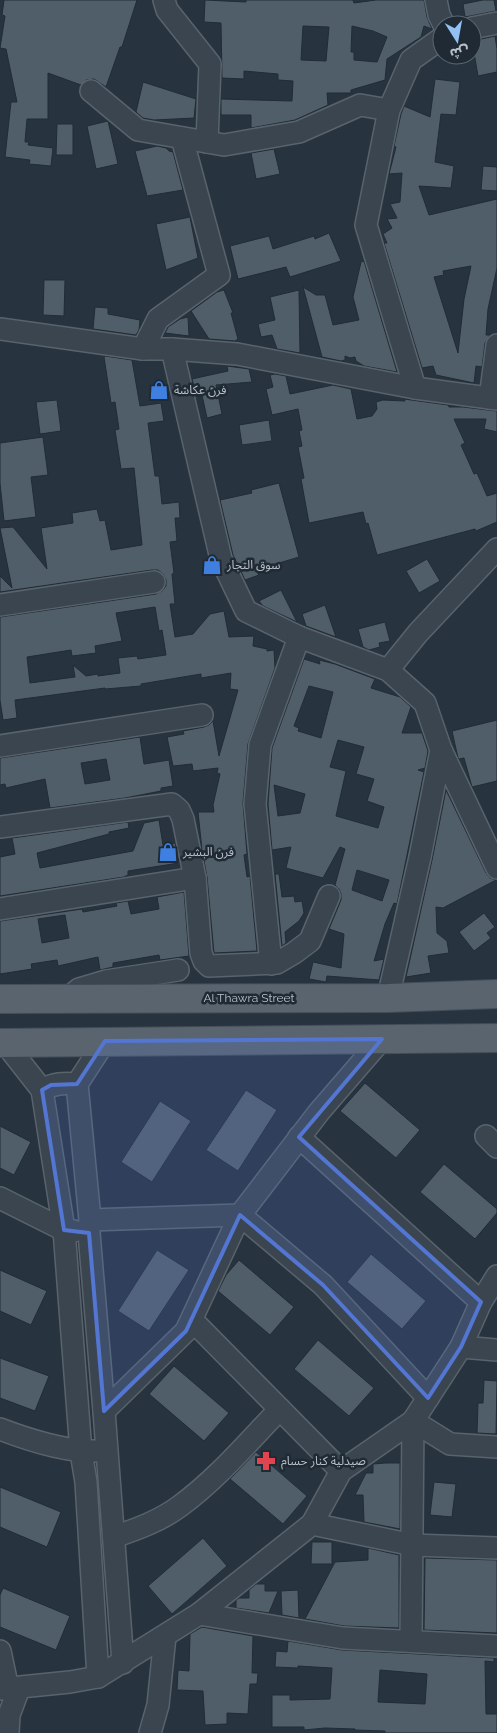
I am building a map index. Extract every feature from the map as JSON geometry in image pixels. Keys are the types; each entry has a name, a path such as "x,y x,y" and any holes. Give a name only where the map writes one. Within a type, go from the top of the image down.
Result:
{"main road":[{"name":"Al Thawra Street","path":"0,999 388,998 497,994"},
{"path":"3,1043 497,1038"}],"street":[{"path":"164,0 167,10 210,64 207,142"},
{"path":"436,0 439,15"},
{"path":"482,26 497,23"},
{"path":"415,388 366,225 389,110 411,60 432,45"},
{"path":"91,91 138,130 224,145 300,132 360,105 389,110"},
{"path":"143,349 158,319 219,275 182,138"},
{"path":"0,330 143,349 172,349 237,354 415,388 493,398 497,345"},
{"path":"172,349 221,559 246,611 299,638 388,670 425,703 441,750 497,868"},
{"path":"388,670 418,632 497,549"},
{"path":"0,605 154,582"},
{"path":"271,964 255,804 260,745 299,638"},
{"path":"0,746 202,715"},
{"path":"388,998 420,857 441,750"},
{"path":"0,827 172,804 179,810 183,819 195,878 201,953 204,961 209,966 277,963 310,941 329,896"},
{"path":"0,909 195,878"},
{"path":"67,999 78,989 106,981 178,970"},
{"path":"104,1411 186,1331 240,1215 299,1137 382,1039"},
{"path":"105,1041 77,1084 108,1450 123,1663"},
{"path":"3,1043 42,1090 64,1230 81,1452 86,1482 98,1677"},
{"path":"42,1090 51,1085 77,1084"},
{"path":"299,1137 481,1302"},
{"path":"0,1198 64,1230 90,1226 240,1215 323,1285 428,1398"},
{"path":"9,1689 98,1677 199,1614 312,1524 341,1471 413,1421 461,1347 481,1302 497,1276"},
{"path":"192,1320 341,1471"},
{"path":"461,1347 497,1350"},
{"path":"114,1537 148,1525 180,1506 216,1474 280,1409"},
{"path":"413,1421 450,1444 497,1447"},
{"path":"411,1641 413,1421"},
{"path":"0,1428 21,1437 81,1452 108,1450"},
{"path":"312,1524 413,1545 497,1548"},
{"path":"199,1614 343,1638 497,1646"},
{"path":"150,1733 158,1705 165,1636"},
{"path":"0,1651 9,1689 8,1733"}],"highlighted area":[{"path":"382,1039 299,1137 481,1302 461,1347 428,1398 323,1285 240,1215 186,1331 104,1411 89,1233 64,1230 42,1090 51,1085 77,1084 105,1041"}],"building":[{"path":"4,0 137,0 122,47 120,47 106,87 94,79 86,80 81,85 48,73 48,119 27,119 25,142 29,142 28,145 53,148 51,166 29,164 30,160 5,157 11,102 17,102 6,49 0,48 5,16 2,15"},
{"path":"205,0 246,2 246,0 353,0 354,3 376,0 424,0 427,17 432,29 424,26 421,37 387,59 385,80 351,90 351,93 327,93 328,105 295,120 251,128 251,115 221,115 221,99 292,101 293,81 278,80 278,74 244,71 244,79 222,78 221,23 204,22","holes":["303,26 329,27 326,61 301,60","352,26 373,31 387,37 377,62 354,60 354,52 351,52"]},
{"path":"494,0 496,11 465,15 463,4"},
{"path":"495,36 497,72 478,76 476,65 482,65 482,39"},
{"path":"435,79 460,82 456,115 441,114 435,162 454,166 451,188 419,186 429,215 497,199 497,268 488,309 486,335 490,335 485,343 482,367 476,366 474,383 436,375 433,366 422,368 384,243 387,243 383,234 392,228 387,219 397,218 390,204 400,202 402,173 389,174 396,147 394,146 401,114 404,106 430,117","holes":["471,266 464,299 458,353 434,277 444,275 443,271"]},
{"path":"143,82 196,99 194,118 154,120 143,118 136,112"},
{"path":"108,121 118,164 96,169 87,126"},
{"path":"57,124 73,124 73,155 56,155"},
{"path":"157,146 173,152 183,190 147,196 135,151"},
{"path":"274,149 280,174 256,179 251,153"},
{"path":"483,166 497,167 497,191 481,190"},
{"path":"190,217 198,258 166,270 156,224"},
{"path":"329,233 341,261 290,277 286,267 238,279 230,246 269,236 273,249 314,236 315,239"},
{"path":"364,261 397,372 364,366 356,361 355,357 345,356 345,360 341,361 322,357 303,287 316,295 325,295 333,325 359,320 353,297 361,262"},
{"path":"44,280 65,280 64,316 43,315"},
{"path":"224,290 233,313 231,313 238,339 235,341 209,339 191,311 217,292"},
{"path":"299,290 300,353 277,349 272,335 261,337 258,324 275,320 270,297"},
{"path":"95,307 108,308 108,314 140,320 139,330 136,335 93,329"},
{"path":"188,317 189,336 165,333 168,327 180,319"},
{"path":"104,357 132,360 140,406 161,403 164,421 148,423 155,476 159,476 162,504 179,502 180,518 175,518 177,541 170,542 175,604 170,604 175,637 193,634 210,614 224,611 229,637 254,636 253,646 267,649 267,651 274,650 275,668 248,744 243,803 247,854 244,855 247,877 250,876 257,951 214,953 207,877 198,812 214,812 213,805 220,774 217,773 218,768 193,771 192,764 173,766 167,737 184,734 183,731 204,727 213,721 219,756 238,690 230,689 231,673 201,678 201,674 141,684 141,686 105,688 15,700 17,718 3,720 0,700 0,617 156,594 166,586 163,574 158,570 152,570 0,592 0,576 12,588 0,528 13,527 47,569 41,528 73,523 72,513 97,509 100,521 105,520 111,550 142,545 134,468 121,469 115,430 119,429 115,402 111,403","holes":["155,607 159,631 162,630 166,655 138,659 137,656 118,658 120,673 98,676 98,674 86,676 73,665 75,677 30,683 27,657 71,650 72,656 96,653 95,646 122,641 116,613"]},
{"path":"227,366 249,369 252,382 216,385 222,414 207,418 202,395 200,396 198,386 194,386 192,379 228,371"},
{"path":"270,375 286,376 290,394 333,385 351,389 357,419 372,416 377,409 376,402 383,400 405,401 404,399 448,405 449,407 497,411 497,432 484,429 486,419 454,419 465,443 461,445 474,474 477,473 487,496 497,493 497,522 476,531 475,529 377,555 363,512 309,523 301,479 304,478 298,447 302,446 299,431 302,430 298,409 272,415 266,389 273,387"},
{"path":"57,400 61,431 40,434 36,402"},
{"path":"269,420 272,441 242,445 239,425"},
{"path":"43,437 48,475 31,477 36,517 4,521 0,483 0,443"},
{"path":"279,483 299,557 256,570 259,575 245,580 233,555 220,500 252,493 251,490"},
{"path":"427,559 440,581 419,593 406,571"},
{"path":"281,590 297,622 263,606 259,601"},
{"path":"325,605 336,637 306,626 302,614"},
{"path":"385,622 390,641 379,643 380,647 369,650 363,647 358,629"},
{"path":"304,659 320,664 319,660 335,664 375,679 371,688 400,697 411,707 402,733 422,733 428,751 425,768 418,770 424,772 397,904 394,903 385,924 374,961 384,959 379,980 327,976 326,982 309,979 313,962 341,968 344,934 329,929 341,900 339,889 335,885 345,849 340,847 323,878 286,868 291,847 272,850 268,804 272,748","holes":["309,686 333,692 321,738 298,731 299,728 294,726","338,740 364,747 356,774 374,779 367,801 384,807 378,828 336,816 346,771 330,767","274,785 305,794 300,813 278,816","357,870 389,880 382,901 352,890"]},
{"path":"497,720 497,781 472,787 464,758 458,758 452,731"},
{"path":"140,737 144,764 169,760 173,786 161,788 161,791 125,798 50,808 45,779 6,788 5,784 0,785 0,758","holes":["106,759 110,780 85,784 81,763"]},
{"path":"446,790 486,873 490,878 496,880 443,908 436,907 437,933 447,941 449,953 428,956 431,973 406,977 432,860"},
{"path":"159,820 163,845 175,843 179,863 128,871 128,875 124,877 0,896 0,857 15,854 12,838 128,822 129,828 37,853 40,868 133,851 144,823"},
{"path":"275,874 279,874 282,897 294,896 295,902 302,901 304,913 299,921 285,932 286,943 282,946"},
{"path":"184,892 189,956 160,960 159,955 113,963 113,967 100,970 98,957 58,966 57,960 31,964 32,969 0,974 0,921 82,909 83,912 117,906 116,903 128,901 131,914 159,909 157,897","holes":["65,915 69,938 42,943 38,919"]},
{"path":"484,913 495,927 487,933 491,938 474,951 459,932"},
{"path":"365,1083 420,1130 396,1158 340,1111"},
{"path":"246,1090 277,1110 238,1171 206,1150"},
{"path":"160,1101 191,1121 152,1182 121,1162"},
{"path":"0,1126 31,1142 14,1175 0,1168"},
{"path":"444,1164 497,1209 497,1213 475,1239 420,1192"},
{"path":"157,1250 189,1270 149,1331 118,1311"},
{"path":"371,1254 426,1301 402,1329 347,1282"},
{"path":"239,1260 294,1307 270,1335 218,1291 226,1275"},
{"path":"0,1270 47,1291 31,1325 0,1311"},
{"path":"318,1340 374,1388 349,1416 294,1369"},
{"path":"0,1358 49,1376 35,1411 0,1398"},
{"path":"174,1366 229,1413 204,1441 149,1394"},
{"path":"484,1380 497,1381 496,1434 477,1433 478,1403 483,1403"},
{"path":"256,1452 307,1496 283,1524 230,1479"},
{"path":"400,1463 400,1529 364,1522 363,1495 355,1495 366,1473 373,1473 373,1464"},
{"path":"434,1482 456,1484 452,1517 430,1515"},
{"path":"0,1487 61,1512 47,1547 0,1527"},
{"path":"203,1538 227,1566 172,1614 148,1586"},
{"path":"312,1542 332,1542 332,1564 311,1564"},
{"path":"368,1548 399,1555 399,1628 344,1626 305,1619 335,1562 368,1560"},
{"path":"425,1558 497,1560 497,1633 424,1630"},
{"path":"256,1584 265,1584 265,1591 278,1591 269,1613 236,1608 236,1600 239,1598 249,1598 249,1590"},
{"path":"3,1588 70,1616 56,1650 0,1627 0,1595"},
{"path":"298,1590 299,1618 282,1615 281,1591"},
{"path":"202,1627 253,1636 252,1673 258,1673 257,1684 250,1684 248,1714 227,1713 227,1724 205,1725 203,1691 177,1690 178,1670 189,1671 190,1634"},
{"path":"288,1641 342,1650 494,1658 494,1662 485,1661 486,1714 497,1714 497,1733 385,1733 385,1731 355,1729 325,1728 304,1730 304,1727 272,1727 272,1695 290,1695 290,1700 330,1699 332,1668 275,1667 276,1651 287,1652","holes":["380,1670 427,1674 425,1704 378,1702"]}],"place":[{"name":"فرن عكاشة","path":"159,390"},
{"name":"سوق التجار","path":"212,565"},
{"name":"فرن البشير","path":"168,852"},
{"name":"صيدلية كنار حسام","path":"266,1461"}]}
